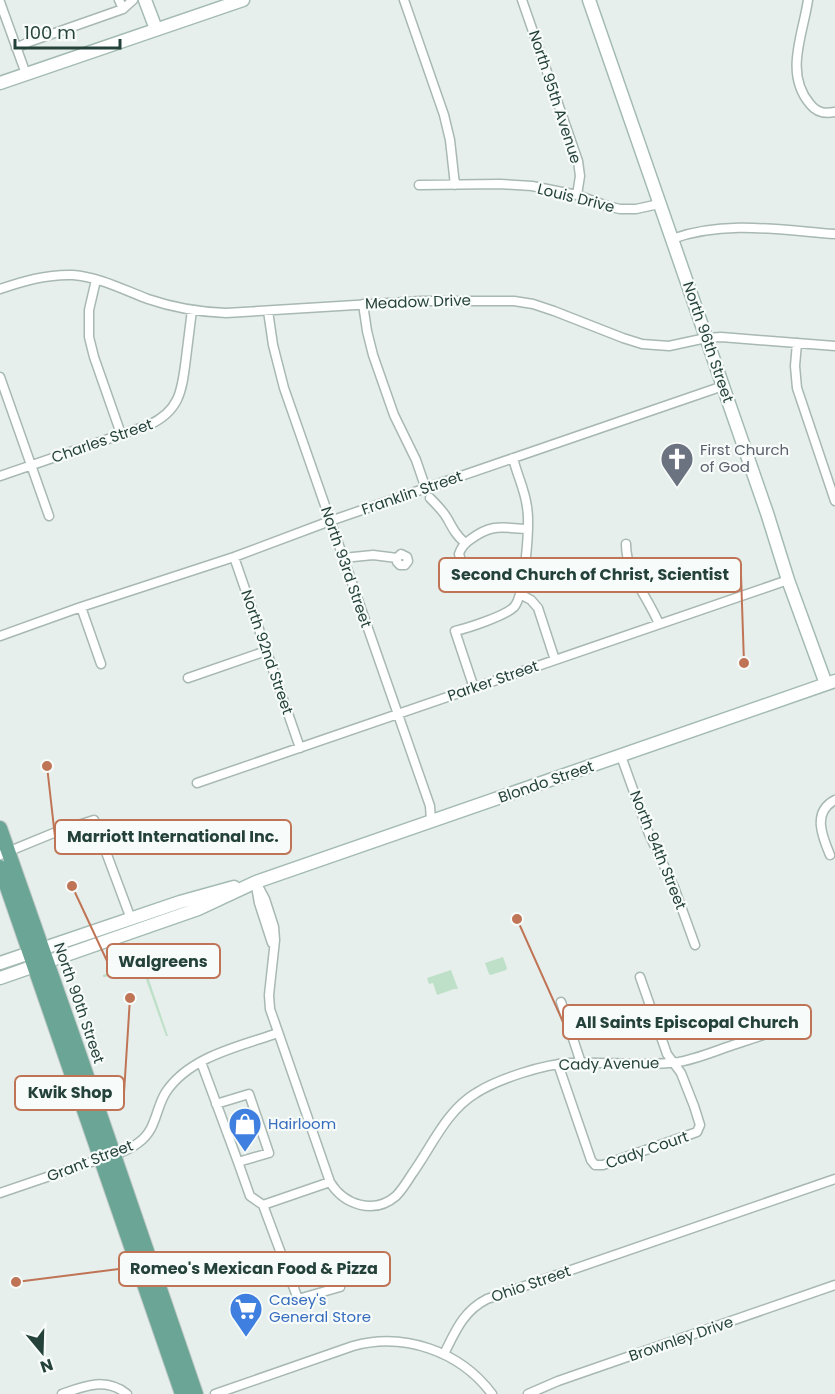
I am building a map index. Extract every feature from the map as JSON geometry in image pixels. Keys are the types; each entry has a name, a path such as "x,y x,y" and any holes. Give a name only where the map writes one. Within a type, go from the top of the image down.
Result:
{"main road":[{"path":"145,0 156,29"},
{"path":"0,83 243,0"},
{"name":"North 96th Street","path":"589,0 767,513 788,580 831,682"},
{"name":"Blondo Street","path":"0,978 39,957 131,919 190,899 256,882 831,682"},
{"name":"North 90th Street","path":"0,828 4,854 107,1156 182,1394"},
{"name":"North 90th Street","path":"0,867 39,957"},
{"name":"Blondo Street","path":"0,963 39,957 198,909 256,882"},
{"name":"North 90th Street","path":"107,1156 196,1394"}],"street":[{"path":"118,0 123,9"},
{"path":"16,48 123,9 133,0"},
{"path":"404,0 444,115 450,140 455,185"},
{"name":"North 95th Avenue","path":"522,0 578,161 580,176 577,195"},
{"path":"808,0 796,60 796,76 802,94 813,108 824,113 835,112"},
{"path":"0,2 26,74"},
{"name":"Louis Drive","path":"419,185 532,186 577,195 620,209 636,209 659,204"},
{"path":"672,239 705,230 733,227 835,234"},
{"name":"Meadow Drive","path":"0,289 39,277 80,276 159,303 226,314 421,301 514,301 554,310 642,344 669,346 721,338 835,346"},
{"path":"96,280 89,310 89,337 121,434"},
{"path":"363,304 373,356 394,415 416,460 426,489"},
{"name":"Charles Street","path":"0,476 158,421 169,412 178,399 182,386 192,310"},
{"name":"North 93rd Street","path":"268,311 278,369 430,806 431,821"},
{"path":"797,343 795,380 798,395 835,501"},
{"path":"0,377 49,516"},
{"name":"Franklin Street","path":"0,636 234,557 330,521 723,386"},
{"path":"474,688 455,631 509,611 518,602 522,588 528,530 527,505 513,458"},
{"path":"430,498 465,543"},
{"path":"468,584 459,554 465,543 490,528 528,530"},
{"path":"626,544 629,568 659,624"},
{"path":"343,558 373,555 397,558"},
{"name":"North 92nd Street","path":"234,557 300,748"},
{"name":"Parker Street","path":"197,783 788,580"},
{"path":"520,594 531,600 538,608 555,660"},
{"path":"81,607 101,664"},
{"path":"188,678 266,651"},
{"name":"North 94th Street","path":"621,756 649,834 674,887 695,945"},
{"path":"830,855 820,821 826,806 835,800"},
{"path":"4,854 56,832 94,820 131,919"},
{"path":"256,882 259,903 273,949 270,1009 332,1184 263,1205"},
{"path":"640,977 667,1053 674,1062"},
{"path":"561,1002 580,1063"},
{"name":"Cady Avenue","path":"332,1184 344,1198 357,1204 377,1205 390,1200 405,1185 449,1118 465,1100 490,1085 549,1065 674,1062 703,1056 800,1022"},
{"name":"Grant Street","path":"0,1193 135,1145 147,1135 154,1123 168,1088 184,1074 201,1062 226,1051 278,1033"},
{"path":"201,1062 249,1196 263,1205 298,1299 340,1287"},
{"name":"Cady Court","path":"558,1064 591,1160 595,1165 603,1166 697,1132 700,1125 694,1106 681,1073 674,1062"},
{"path":"216,1104 249,1094 269,1153 238,1162"},
{"name":"Ohio Street","path":"444,1354 463,1318 487,1299 835,1179"},
{"name":"Brownley Drive","path":"528,1394 558,1381 835,1285"},
{"path":"215,1394 353,1346 390,1341 409,1343 444,1354 472,1372 492,1394"},
{"path":"62,1394 96,1384 111,1385 127,1394"}],"green space":[{"path":"503,957 506,970 489,974 485,963"},
{"path":"141,963 145,968 168,1036 166,1036 142,968 136,966 103,977 103,975"},
{"path":"451,970 458,989 437,995 433,983 429,984 427,978"}],"place":[{"name":"First Church of God","path":"677,488"},
{"name":"Second Church of Christ, Scientist","path":"744,663"},
{"name":"Marriott International Inc.","path":"47,766"},
{"name":"Walgreens","path":"72,886"},
{"name":"All Saints Episcopal Church","path":"517,919"},
{"name":"Kwik Shop","path":"130,998"},
{"name":"Hairloom","path":"245,1153"},
{"name":"Romeo's Mexican Food & Pizza","path":"16,1282"},
{"name":"Casey's General Store","path":"246,1338"}]}
